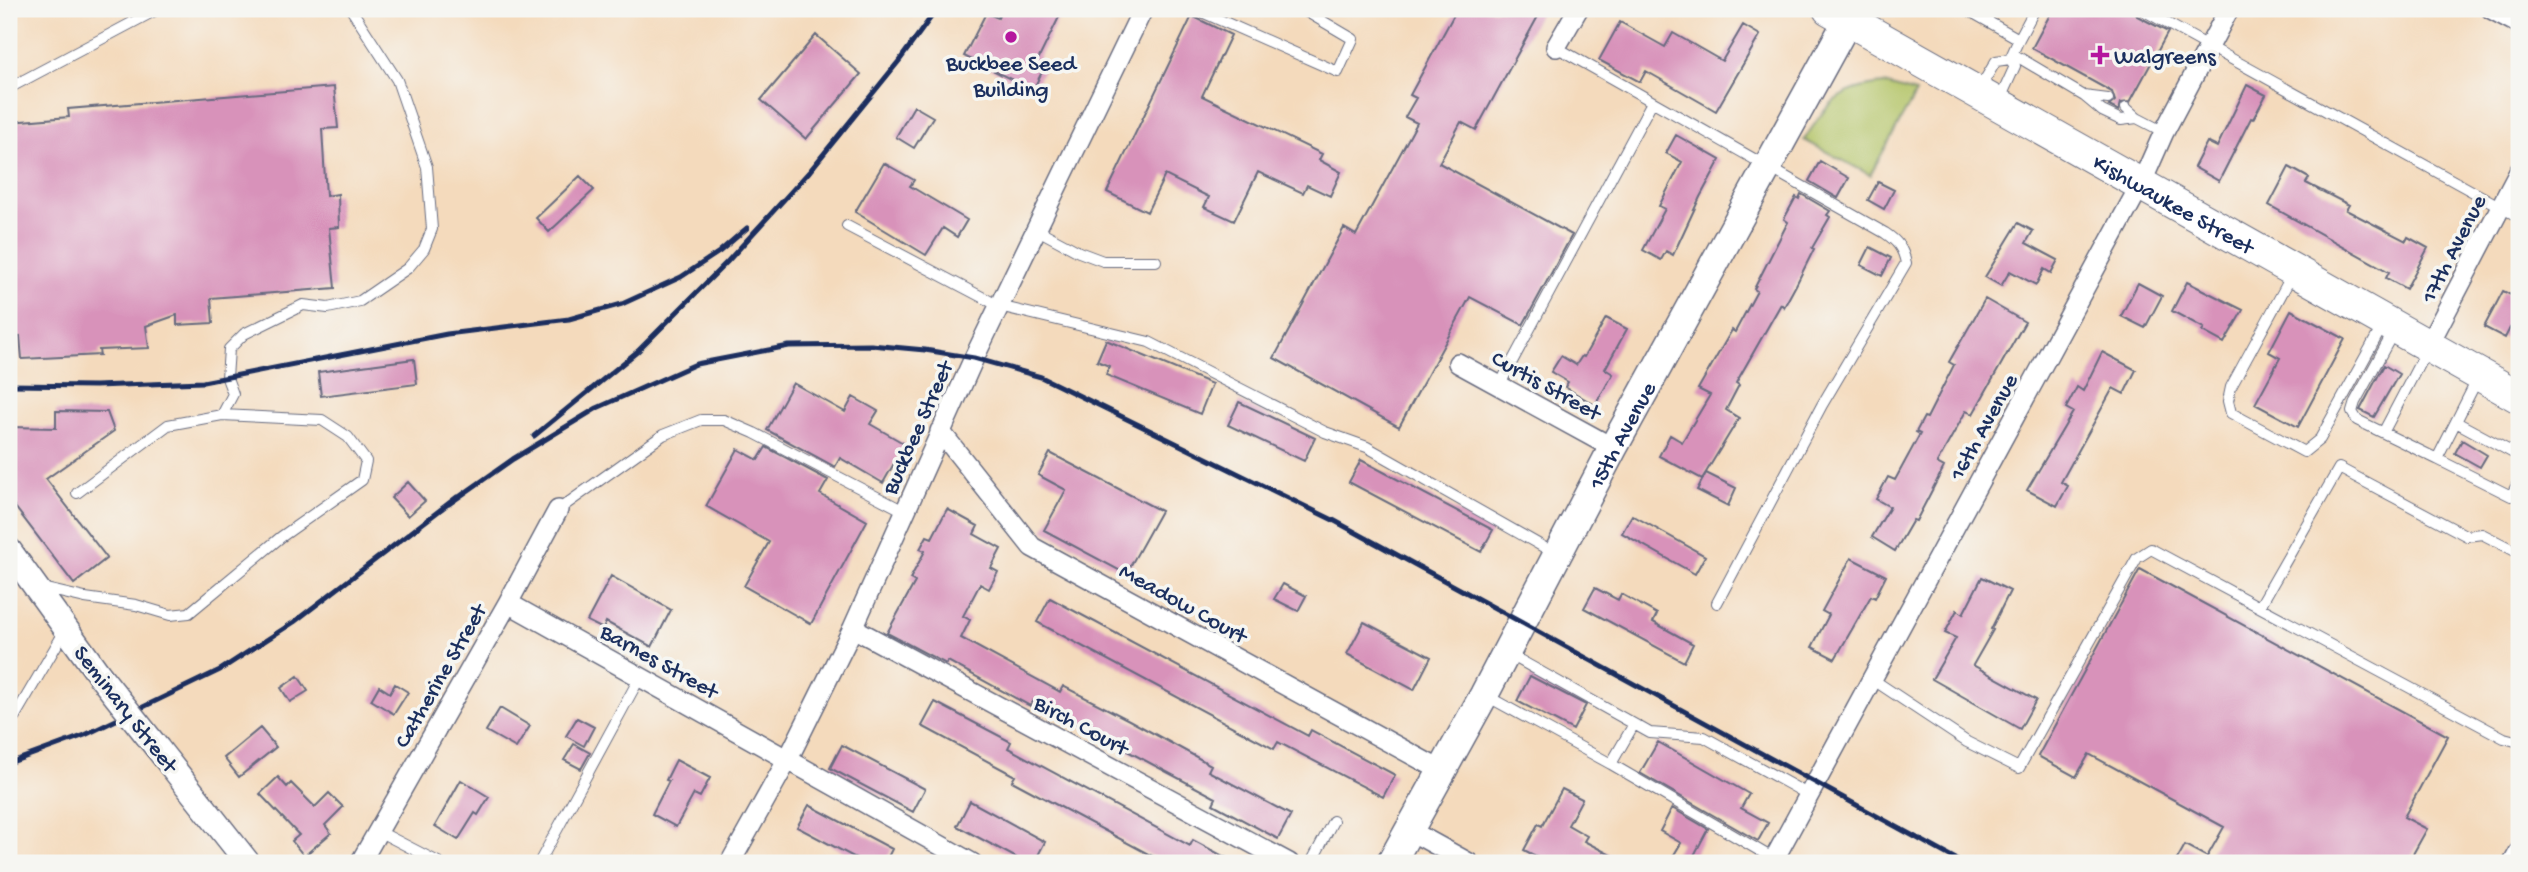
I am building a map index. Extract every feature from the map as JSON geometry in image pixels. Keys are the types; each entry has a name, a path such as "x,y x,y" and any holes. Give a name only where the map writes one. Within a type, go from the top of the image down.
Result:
{"main road":[{"name":"Kishwaukee Street","path":"1844,12 1988,97 2519,397"},
{"name":"15th Avenue","path":"1391,863 1507,653 1613,448 1768,167 1844,12"}],"street":[{"name":"Buckbee Street","path":"730,863 788,759 853,628 940,431 1143,9"},
{"path":"1556,47 1578,9"},
{"name":"16th Avenue","path":"1773,861 2141,184 2164,132 2229,9"},
{"path":"2491,9 2519,24"},
{"name":"17th Avenue","path":"2428,346 2519,172"},
{"name":"Curtis Street","path":"1458,363 1613,448"},
{"name":"Meadow Court","path":"940,431 1032,547 1442,771"},
{"name":"Catherine Street","path":"360,863 558,510"},
{"name":"Seminary Street","path":"9,550 100,676 248,863"},
{"name":"Barnes Street","path":"508,603 788,759"},
{"name":"Birch Court","path":"853,628 1289,863"},
{"path":"788,759 972,863"},
{"path":"1409,830 1469,863"},
{"path":"2513,863 2519,852"}],"lane":[{"path":"9,88 158,9"},
{"path":"222,415 233,394 227,378 229,349 244,334 303,305 328,308 360,301 408,268 424,249 432,229 427,167 397,80 351,9"},
{"path":"1195,9 1338,72 1353,39 1301,9"},
{"path":"1966,9 2019,39"},
{"path":"1988,97 2015,66 2011,57 2035,9"},
{"path":"2141,9 2519,217"},
{"path":"1556,47 1885,233 1896,241 1903,251 1906,263 1822,405 1717,603"},
{"path":"1988,97 1996,61 2011,57 2084,96 2102,111 2122,120 2137,118"},
{"path":"2084,96 2108,99"},
{"path":"1499,386 1652,102"},
{"path":"2126,108 2137,118 2164,132"},
{"path":"847,226 999,306 1149,342 1325,432 1367,447 1558,555"},
{"path":"1035,229 1103,261 1156,261"},
{"path":"2294,270 2231,387 2228,401 2231,413 2304,452 2320,439 2390,325"},
{"path":"2390,325 2355,402 2352,412 2357,420 2385,431 2511,496 2519,481"},
{"path":"2385,431 2428,346"},
{"path":"2437,459 2480,375"},
{"path":"35,586 85,598 136,605 170,615 189,613 281,537 362,480 366,461 348,437 322,420 222,415 169,425 77,493"},
{"path":"558,510 663,435 701,420 724,420 904,511"},
{"path":"2456,422 2519,456"},
{"path":"2260,606 2339,468 2467,536 2482,534 2519,553"},
{"path":"1872,679 1967,742 2019,768 2137,558 2151,549 2504,738 2519,742"},
{"path":"9,722 66,629"},
{"path":"1507,653 1650,733 1704,737 1809,795"},
{"path":"539,863 640,677"},
{"path":"1484,695 1611,764 1773,861"},
{"path":"1611,764 1634,724"},
{"path":"1311,863 1333,821"},
{"path":"378,831 440,863"}],"green space":[{"path":"1884,84 1916,93 1870,175 1804,140 1820,116 1836,100 1855,90"}],"building":[{"name":"Buckbee Seed Building","path":"1002,9 1063,9 1035,66 1043,70 1033,90 964,56 986,13 998,18"},
{"path":"1457,9 1542,9 1476,130 1461,122 1439,163 1572,235 1523,325 1470,297 1399,427 1274,358 1344,228 1356,235 1417,123 1405,117 1416,98 1410,95"},
{"path":"2053,9 2134,9 2137,16 2168,32 2130,102 2121,103 2119,111 2109,106 2115,101 2112,92 2032,48"},
{"path":"1192,16 1231,35 1202,96 1322,154 1319,160 1341,172 1330,196 1307,185 1303,193 1258,172 1234,221 1204,207 1209,197 1165,175 1147,212 1107,192"},
{"path":"1620,22 1665,47 1673,33 1722,61 1743,25 1760,35 1716,111 1646,71 1640,82 1599,60"},
{"path":"816,35 861,74 806,139 761,100"},
{"path":"2247,85 2266,95 2253,119 2251,118 2219,181 2194,167 2207,142 2217,147"},
{"path":"334,87 338,128 322,129 326,196 338,194 339,227 329,228 335,288 211,298 213,323 177,325 177,315 146,326 149,348 99,350 100,355 22,359 20,336 9,338 10,122 69,117 68,109"},
{"path":"914,106 933,117 914,148 896,137"},
{"path":"1676,135 1720,160 1673,255 1666,251 1661,260 1643,250 1665,209 1659,206 1682,162 1666,153"},
{"path":"1820,161 1849,178 1838,198 1809,181"},
{"path":"884,163 914,180 910,186 967,220 957,237 943,228 926,255 855,212"},
{"path":"2289,167 2309,178 2306,183 2349,205 2346,210 2406,241 2408,237 2428,248 2406,289 2386,278 2389,272 2269,205"},
{"path":"580,176 594,190 549,232 536,218"},
{"path":"1878,182 1894,190 1884,209 1868,200"},
{"path":"1801,194 1830,211 1827,215 1830,217 1784,307 1781,304 1736,383 1739,385 1726,410 1739,418 1702,479 1659,456 1670,435 1682,442 1710,395 1698,389 1732,330 1735,332 1757,291 1754,289 1788,222 1784,219 1796,197 1799,199"},
{"path":"2018,223 2033,231 2026,243 2058,260 2051,273 2044,269 2036,285 2010,271 2001,286 1985,277"},
{"path":"1870,247 1891,258 1882,276 1861,265"},
{"path":"2187,282 2243,310 2224,343 2202,331 2204,328 2172,311"},
{"path":"2138,283 2162,296 2145,328 2121,316"},
{"path":"2503,291 2519,299 2519,333 2510,328 2505,338 2484,327"},
{"path":"1985,299 2025,322 1973,414 1966,411 1937,463 1944,467 1916,521 1913,520 1895,551 1872,537 1890,507 1876,499 1888,477 1895,480 1920,434 1916,432 1924,417 1927,418 1954,365 1949,362"},
{"path":"2291,310 2345,339 2298,427 2255,404 2280,358 2269,352"},
{"path":"1606,318 1627,329 1605,369 1613,374 1595,405 1565,387 1568,382 1551,372 1561,356 1576,365 1582,356 1584,357"},
{"path":"1106,340 1212,384 1200,414 1106,375 1109,366 1097,361"},
{"path":"2102,352 2136,370 2124,394 2113,388 2061,482 2068,486 2057,506 2027,490 2073,412 2066,408 2077,387 2083,391"},
{"path":"414,359 417,384 321,396 318,372"},
{"path":"2384,365 2399,374 2374,417 2360,410"},
{"path":"793,383 845,412 853,397 878,411 870,424 905,444 883,483 840,458 835,467 767,430"},
{"path":"1239,402 1315,438 1304,461 1228,425"},
{"path":"56,411 107,412 114,431 46,479 107,558 74,584 9,499 9,427 56,428"},
{"path":"2462,440 2487,455 2480,467 2455,453"},
{"path":"766,447 828,480 820,494 867,521 811,624 744,586 769,542 706,506 738,449 758,460"},
{"path":"1050,453 1161,511 1126,574 1044,530 1066,490 1038,475"},
{"path":"1361,460 1493,530 1481,552 1349,482"},
{"path":"1706,473 1736,488 1728,506 1697,490"},
{"path":"408,482 425,501 408,516 391,498"},
{"path":"947,509 978,526 974,534 1001,549 991,568 998,572 989,589 980,584 963,616 970,620 961,638 1060,692 1063,686 1129,720 1211,765 1208,771 1291,815 1278,839 1213,804 1216,798 1033,701 1030,706 948,661 946,664 887,633 915,582 910,579 925,551 920,549 927,536 932,538"},
{"path":"1632,515 1705,556 1695,574 1622,533"},
{"path":"1851,558 1886,576 1875,598 1871,596 1835,659 1812,647 1829,615 1822,611"},
{"path":"2140,569 2448,736 2404,817 2427,829 2408,863 2175,863 2185,845 2207,857 2224,827 2089,754 2076,777 2038,756"},
{"path":"611,576 671,610 652,647 606,622 603,629 587,621"},
{"path":"1982,577 2010,591 1991,629 1993,630 1973,665 2036,700 2020,729 1932,679 1956,638 1945,633 1957,610 1963,614"},
{"path":"1283,584 1306,596 1298,611 1274,599"},
{"path":"1595,588 1618,600 1621,594 1657,614 1653,622 1693,644 1684,662 1584,608"},
{"path":"1050,598 1308,736 1311,730 1395,775 1383,797 1278,742 1274,749 1037,622"},
{"path":"1364,622 1431,657 1414,690 1347,654"},
{"path":"298,676 308,691 290,702 281,688"},
{"path":"1530,676 1586,705 1573,730 1517,701"},
{"path":"395,684 408,692 394,714 371,700 379,686 390,693"},
{"path":"935,702 1011,742 1008,748 1190,846 1193,840 1236,863 1165,863 1012,781 1015,776 922,726"},
{"path":"500,708 530,726 516,748 486,731"},
{"path":"577,718 594,727 584,746 566,736"},
{"path":"260,728 276,747 239,777 224,758"},
{"path":"1658,742 1749,794 1741,808 1768,823 1758,841 1640,773"},
{"path":"574,744 590,753 581,769 564,760"},
{"path":"842,745 925,789 913,812 830,768"},
{"path":"676,760 710,778 700,797 694,794 676,827 652,814 669,781 666,780"},
{"path":"278,777 287,787 291,783 315,807 329,793 343,807 325,825 331,833 304,856 292,841 299,835 260,794"},
{"path":"461,780 489,797 458,840 435,826"},
{"path":"1562,789 1582,799 1568,825 1587,836 1584,841 1626,863 1549,863 1524,850 1538,824 1542,826"},
{"path":"970,801 1045,842 1034,863 1026,863 957,826"},
{"path":"809,805 892,849 885,863 865,863 797,827"},
{"path":"1672,808 1708,829 1690,863 1669,863 1681,843 1660,831"}],"railway":[{"path":"534,436 638,351 727,262 809,172 899,61 937,9"},
{"path":"9,385 95,386 203,382 447,334 569,319 622,304 681,277 719,252 747,228"},
{"path":"449,504 513,459 597,408 696,364 789,346 871,345 974,358 1041,377 1333,520 1963,863"},
{"path":"9,763 85,735 220,670 294,622 457,497"}],"place":[{"name":"Buckbee Seed Building","path":"1011,37"},
{"name":"Walgreens","path":"2100,55"}]}
